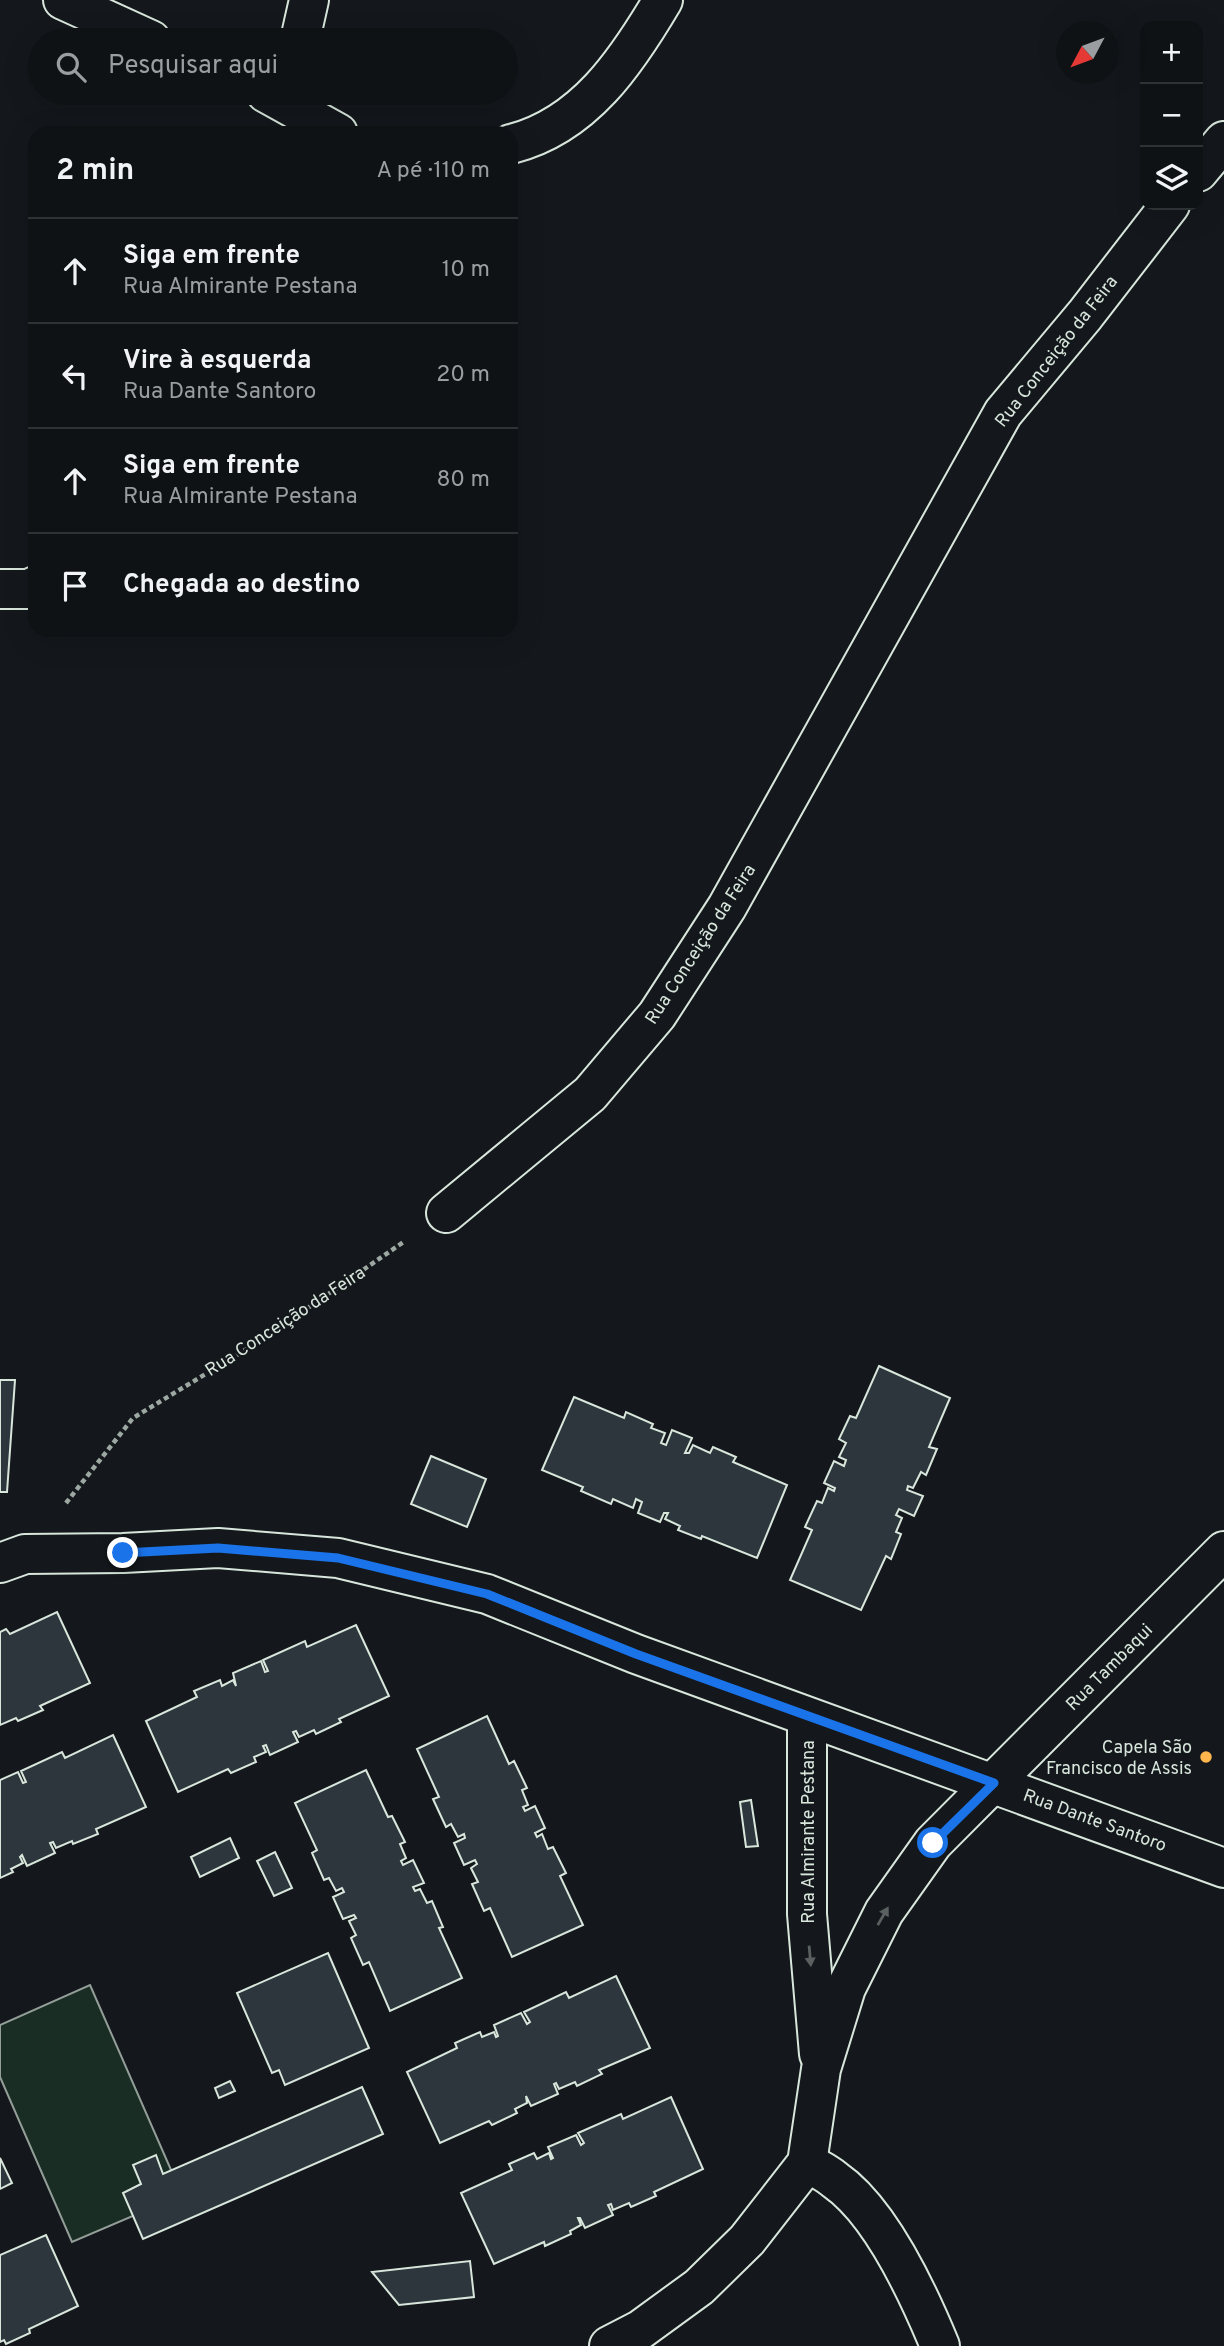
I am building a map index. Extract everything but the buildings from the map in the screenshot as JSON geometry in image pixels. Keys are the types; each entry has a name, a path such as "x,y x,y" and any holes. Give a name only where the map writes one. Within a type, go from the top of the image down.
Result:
{"street":[{"path":"63,0 125,28"},
{"path":"303,28 309,0"},
{"path":"518,141 561,124 598,93 638,43 663,0"},
{"path":"278,105 323,126"},
{"path":"1203,166 1224,141"},
{"name":"Rua Conceição da Feira","path":"446,1213 590,1094 657,1015 727,907 1003,414 1085,315 1166,210"},
{"path":"0,589 28,589"},
{"name":"Rua Almirante Pestana","path":"13,1558 218,1548 338,1558 487,1594 636,1654 807,1717 807,1914 821,2069"},
{"name":"Rua Tambaqui","path":"994,1783 1224,1551"},
{"name":"Rua Dante Santoro","path":"807,1717 1224,1867"},
{"name":"Rua Almirante Pestana","path":"609,2346 640,2330 699,2287 747,2239 807,2163 821,2069 845,1988 884,1912 933,1843 994,1783"},
{"path":"807,2163 837,2180 868,2213 917,2290 940,2346"}],"path":[{"name":"Rua Conceição da Feira","path":"13,1558 133,1418 260,1341 446,1213"}],"green space":[{"path":"90,1985 182,2195 72,2242 0,2077 0,2025"}],"place":[{"name":"Capela São Francisco de Assis","path":"1206,1757"}],"route":[{"path":"123,1553 218,1548 338,1558 487,1594 636,1654 994,1783 933,1843"}]}
